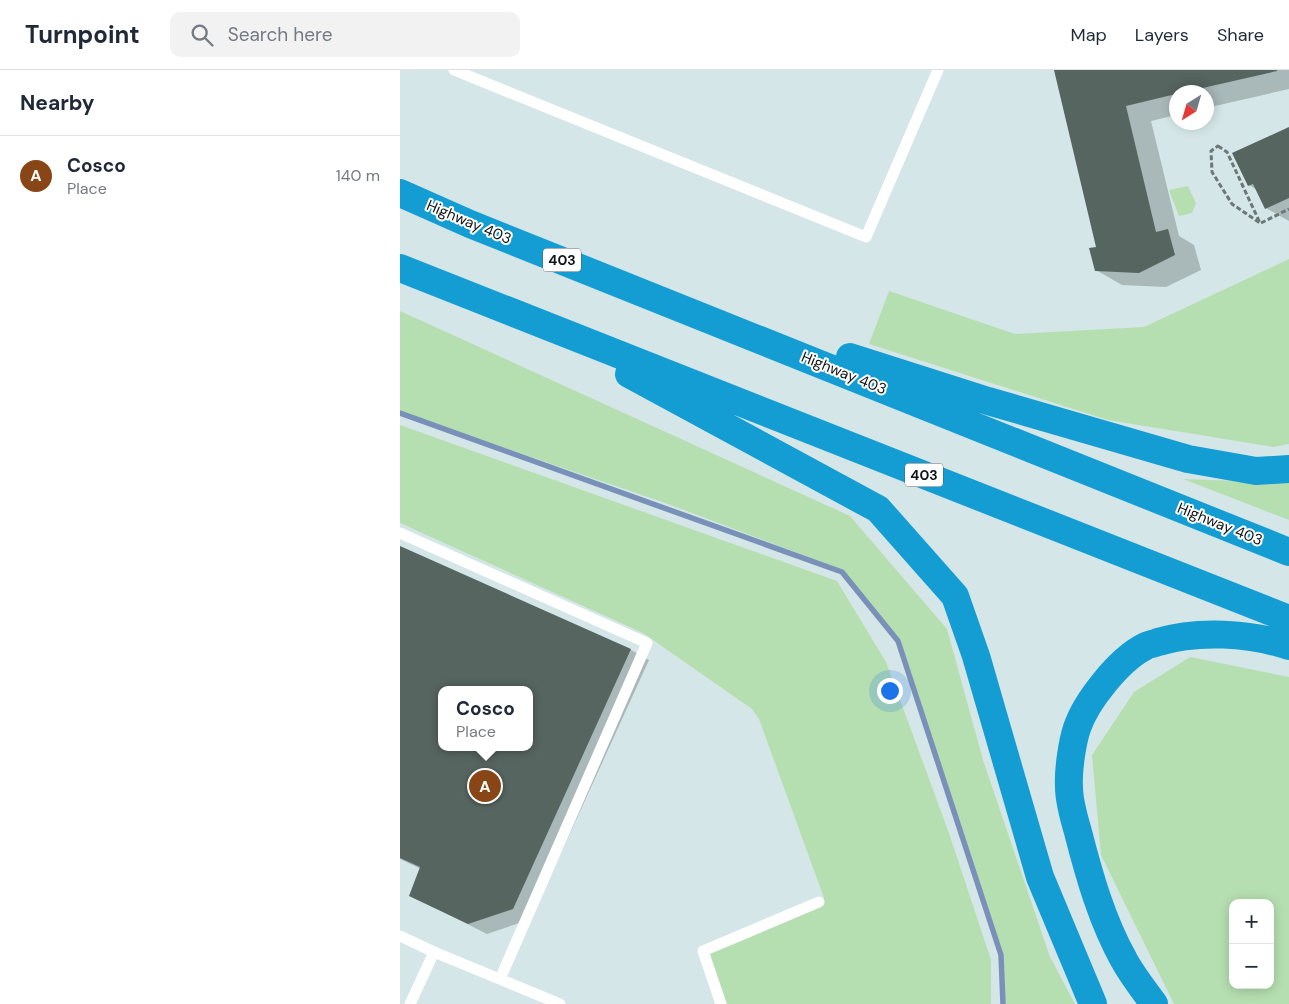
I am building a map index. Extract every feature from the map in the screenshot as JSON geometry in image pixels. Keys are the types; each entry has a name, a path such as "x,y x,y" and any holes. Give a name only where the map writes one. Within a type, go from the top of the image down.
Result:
{"highway":[{"name":"Highway 403","path":"400,193 470,224 1289,552"},
{"name":"403","path":"400,268 1289,619"},
{"path":"725,325 816,347 988,401 1188,459 1256,471 1289,470"},
{"path":"560,330 615,366 878,509 955,596 976,656 1040,877 1093,1004"},
{"path":"1154,1004 1124,960 1106,919 1085,860 1068,788 1070,765 1078,727 1091,701 1105,681 1144,647 1164,640 1193,634 1234,635 1289,646"}],"lane":[{"path":"454,70 477,74 866,237 938,70"},
{"path":"400,533 647,643 500,979"},
{"path":"721,1004 703,951 819,902"},
{"path":"400,936 560,1004"},
{"path":"410,1004 434,952"}],"path":[{"path":"1218,146 1227,152 1260,223 1232,204 1212,172 1211,151 1218,146"},
{"path":"1260,223 1289,209"}],"green space":[{"path":"1188,186 1196,203 1192,213 1179,216 1169,190"},
{"path":"1289,259 1289,444 1273,447 1108,420 869,344 889,291 1015,334 1144,327"},
{"path":"400,311 850,516 947,629 983,760 1050,957 1075,1004 1005,1004 1004,956 900,641 843,570 668,504 400,412"},
{"path":"400,425 837,581 886,662 949,833 991,960 991,1004 727,1004 710,954 713,950 823,902 824,898 759,719 752,709 643,633 400,523"},
{"path":"1183,479 1289,483 1289,520"},
{"path":"1190,657 1289,677 1289,1004 1174,1004 1101,855 1092,755 1134,692"}],"building":[{"path":"1054,70 1277,70 1214,85 1169,85 1169,96 1126,106 1156,232 1168,229 1175,255 1139,273 1095,271 1089,248 1096,247"},
{"path":"1289,127 1289,198 1265,209 1253,184 1248,186 1232,153"},
{"path":"400,546 631,649 513,909 468,924 409,896 420,867 400,858"}],"waterway":[{"path":"400,413 842,572 898,641 1001,955 1003,1004"}],"place":[{"name":"Cosco","path":"485,786"}]}
